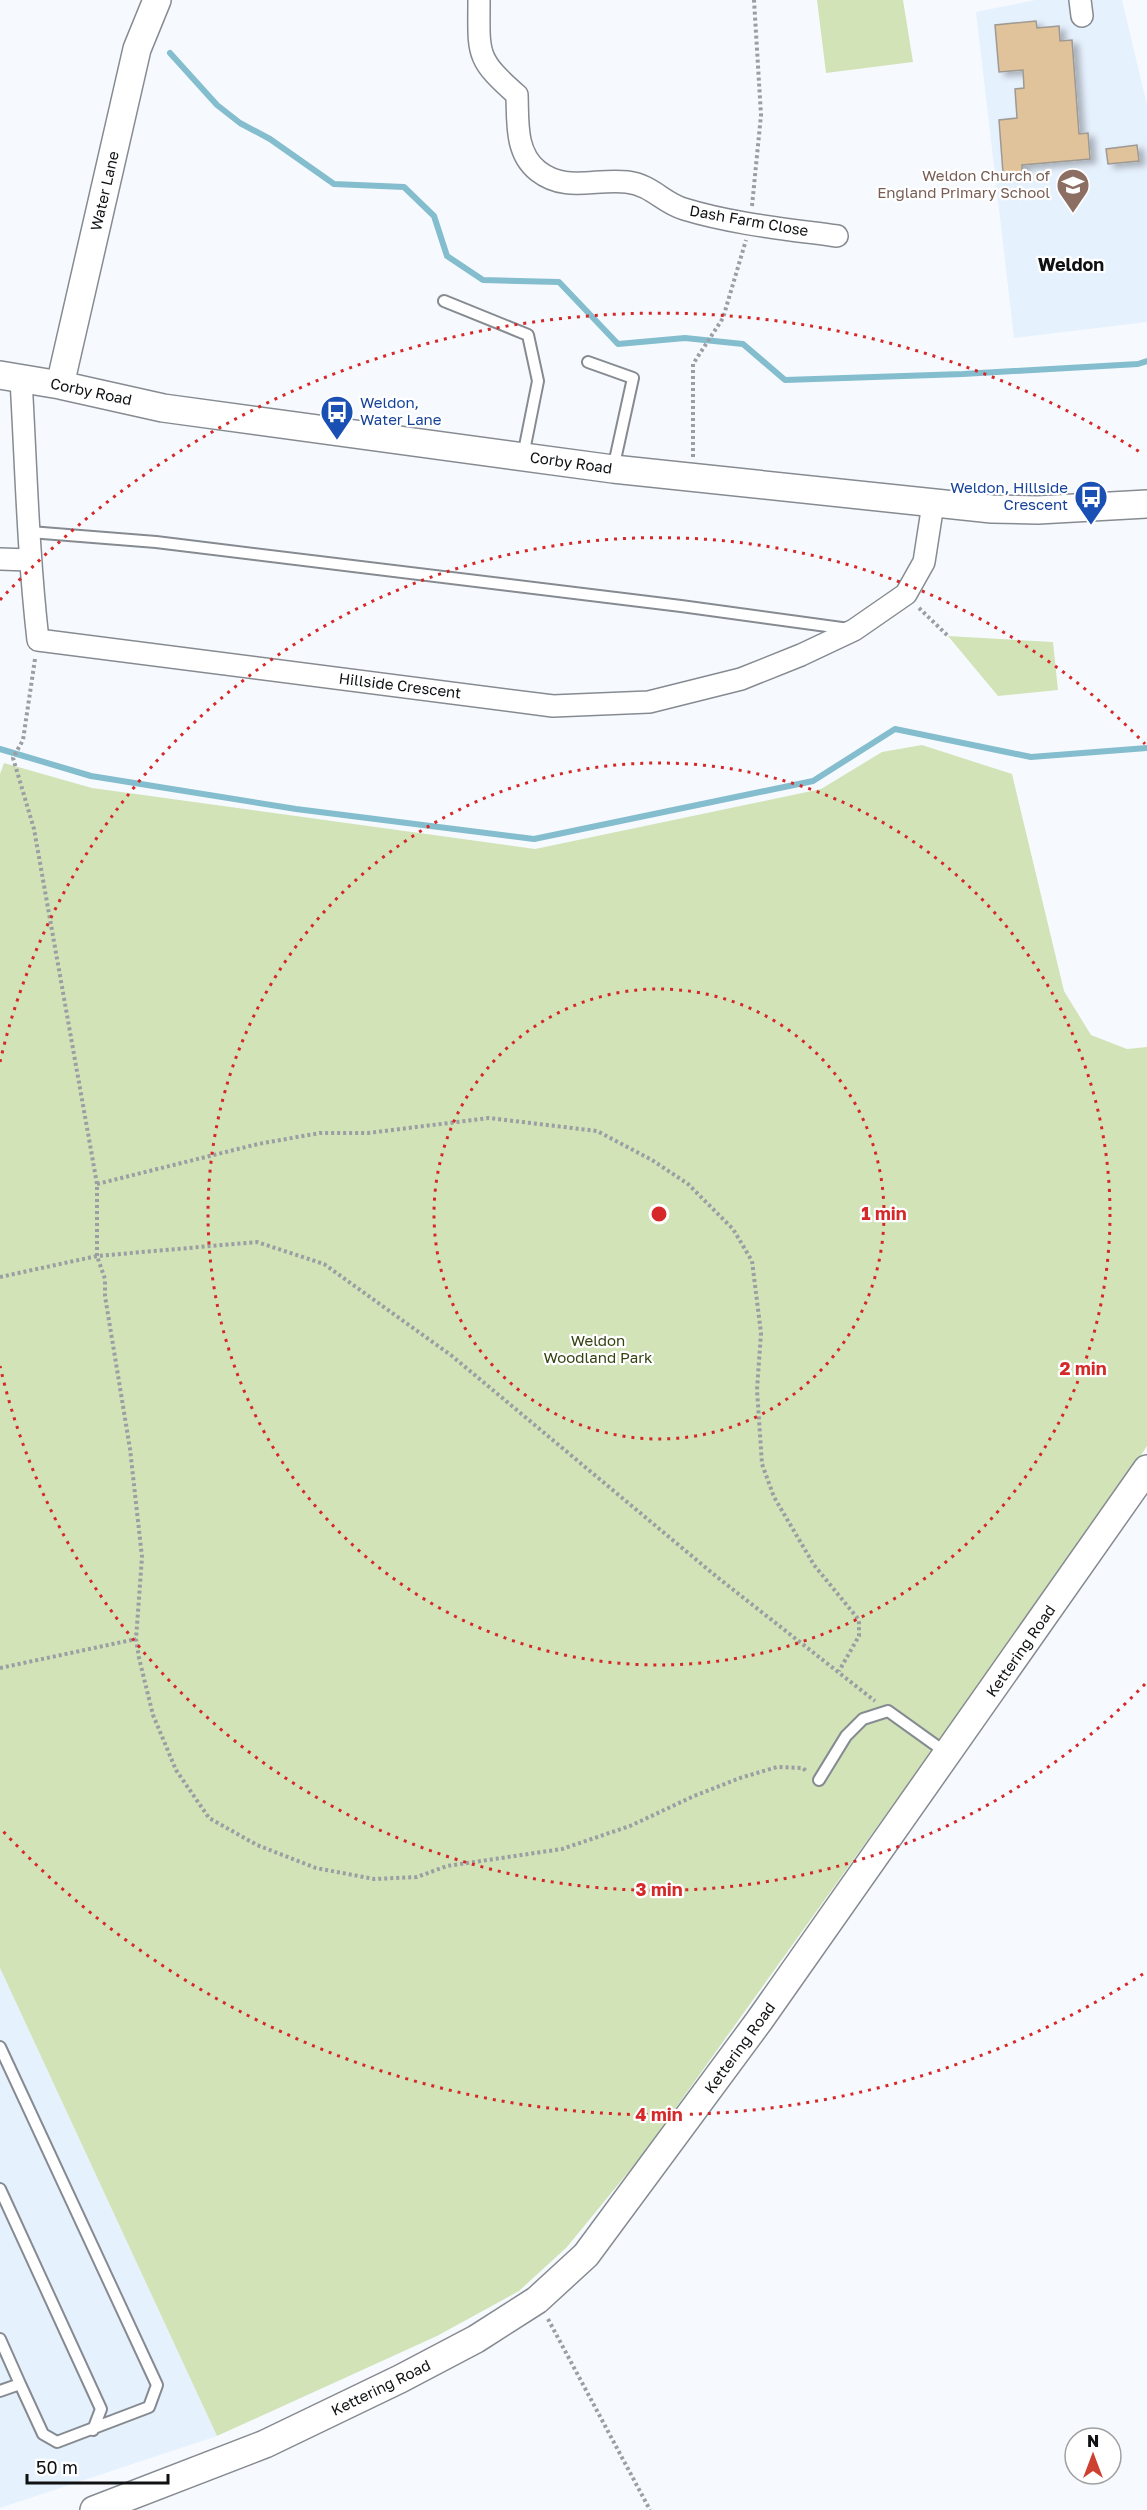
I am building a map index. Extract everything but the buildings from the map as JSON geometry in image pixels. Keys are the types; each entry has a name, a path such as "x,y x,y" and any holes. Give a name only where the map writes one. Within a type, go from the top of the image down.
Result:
{"street":[{"name":"Water Lane","path":"60,385 137,49 157,0"},
{"name":"Dash Farm Close","path":"479,0 479,42 483,60 494,74 517,95 523,153 538,171 561,183 585,185 626,182 649,188 681,208 751,224 837,236"},
{"name":"Corby Road","path":"11,377 60,385 163,408 614,469 933,504 1038,510 1147,504"},
{"path":"11,377 30,532 29,560 38,640"},
{"name":"Hillside Crescent","path":"38,640 553,706 649,702 741,679 801,655 854,630 906,594 924,562 933,504"},
{"path":"0,559 29,560"},
{"name":"Kettering Road","path":"94,2510 265,2444 400,2379 476,2339 537,2300 586,2255 643,2181 948,1754 1147,1469"}],"lane":[{"path":"444,301 528,335 538,381 523,456"},
{"path":"588,362 633,378 614,469"},
{"path":"30,532 156,542 681,606 854,630"},
{"path":"819,1780 846,1736 863,1719 888,1711 948,1754"},
{"path":"0,2047 157,2385 149,2407 57,2442 43,2434 0,2339"},
{"path":"0,2189 101,2409 93,2430"},
{"path":"0,2391 20,2384"}],"path":[{"path":"693,476 693,364 723,318 751,224 761,115 754,0"},
{"path":"906,594 948,636"},
{"path":"38,640 23,740 14,758 34,829 97,1184 97,1256 105,1279 105,1296 130,1449 142,1557 136,1639 153,1715 176,1770 209,1818 257,1845 316,1868 374,1879 417,1878 447,1866 562,1849 630,1826 694,1796 740,1778 777,1767 803,1768 819,1780"},
{"path":"97,1184 258,1144 320,1133 368,1133 489,1118 597,1131 661,1166 688,1184 733,1229 752,1261 761,1333 758,1390 762,1464 774,1497 814,1565 859,1620 859,1636 839,1671"},
{"path":"0,1277 97,1256 257,1242 324,1264 452,1356 717,1577 888,1711"},
{"path":"0,1668 136,1639"},
{"path":"537,2300 650,2510"}],"shaded area":[{"name":"Weldon Church of England Primary School","path":"1035,0 1122,0 1147,105 1147,322 1014,338 976,12"},
{"path":"0,1968 217,2436 0,2508"}],"green space":[{"path":"817,0 903,0 913,62 826,73"},
{"path":"948,636 1053,642 1058,690 998,696"},
{"name":"Weldon Woodland Park","path":"922,745 1012,774 1064,991 1091,1035 1127,1049 1147,1047 1147,1446 1112,1499 639,2159 567,2247 519,2291 437,2336 217,2436 0,1968 0,774 4,763 92,788 535,849 821,789 882,752"}],"waterway":[{"path":"170,53 217,105 240,123 270,139 334,184 404,187 434,216 447,256 483,280 559,282 618,344 685,338 743,344 785,380 963,374 1138,364 1147,361"},
{"path":"0,749 91,776 296,809 534,839 813,781 895,729 1031,757 1147,748"}],"place":[{"name":"Weldon Church of England Primary School","path":"1073,214"},
{"name":"Weldon, Water Lane","path":"337,441"},
{"name":"Weldon, Hillside Crescent","path":"1091,526"}],"district":[{"name":"Weldon","path":"1071,265"}]}
